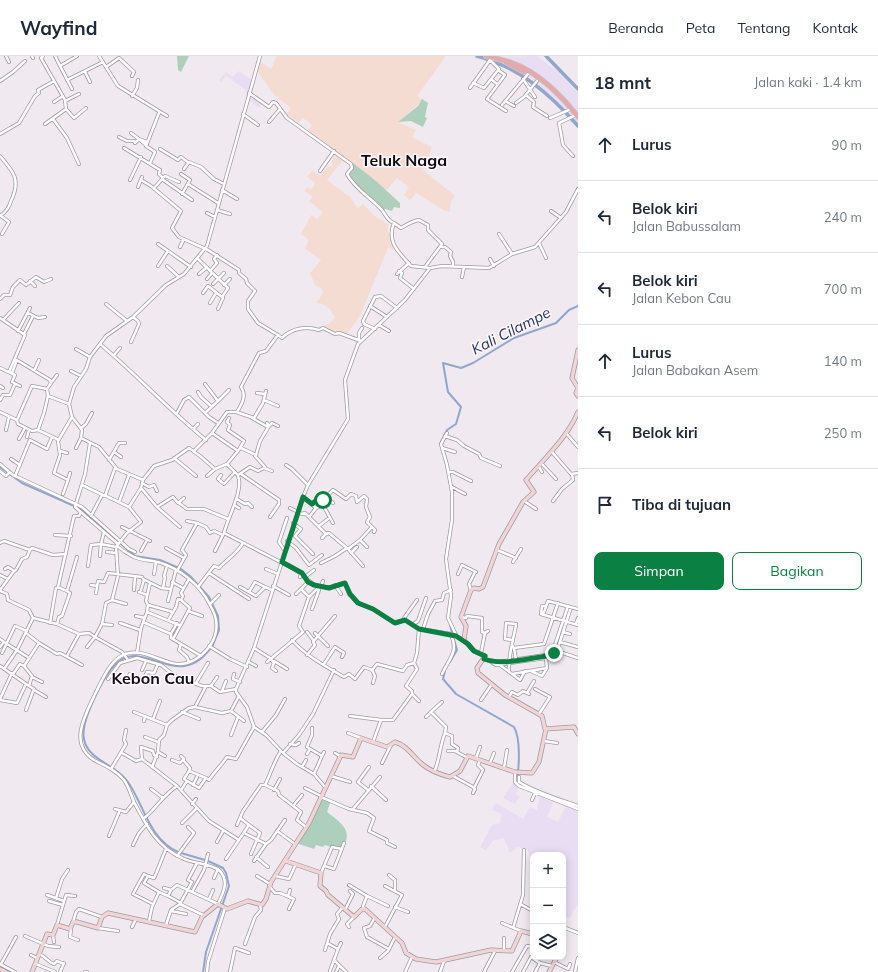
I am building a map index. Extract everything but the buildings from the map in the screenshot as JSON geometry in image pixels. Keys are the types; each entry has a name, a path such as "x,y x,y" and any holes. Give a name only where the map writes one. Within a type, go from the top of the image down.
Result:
{"main road":[{"path":"486,56 492,59 511,62 522,67 548,86 573,117"},
{"path":"506,62 536,83 578,122"}],"street":[{"path":"6,56 9,62"},
{"path":"43,56 41,58 66,101 66,110 74,119 86,108"},
{"path":"55,56 72,89"},
{"path":"60,66 72,57 77,56"},
{"path":"99,56 117,85 159,113 167,116"},
{"path":"76,448 82,433 81,428 72,417 68,404 74,387 90,357 110,333 133,317 166,285 191,267 206,249 260,56"},
{"path":"106,67 119,58 134,72 132,76"},
{"path":"470,88 492,59 498,70 505,75 487,99 506,111"},
{"path":"0,81 13,72 24,61"},
{"path":"68,80 104,62"},
{"path":"473,83 484,88 498,70"},
{"path":"85,72 90,82"},
{"path":"526,77 530,90 534,96"},
{"path":"502,105 526,77"},
{"path":"491,79 497,84"},
{"path":"0,134 19,123 35,96 39,93 38,90 54,80"},
{"path":"132,96 137,88 138,80"},
{"path":"516,103 526,95 536,83"},
{"path":"249,93 269,107 275,102 287,118 351,164 352,168 347,174 372,202 382,209 388,221 401,228 406,226 408,223 418,220 428,225 429,231 442,244 425,267"},
{"path":"66,101 79,94"},
{"path":"526,95 534,102 533,107 547,116"},
{"path":"54,102 63,96"},
{"path":"505,101 514,106"},
{"path":"270,122 280,109"},
{"path":"45,124 66,110"},
{"path":"550,118 567,112"},
{"path":"146,144 159,113"},
{"path":"243,114 258,125"},
{"path":"573,117 560,121 559,129 563,145 573,156"},
{"path":"53,119 67,138 79,164"},
{"path":"131,134 155,152 150,163"},
{"path":"119,137 127,141 134,141 136,143 139,139"},
{"path":"124,148 160,170 159,174 163,178 182,194 192,200"},
{"path":"160,149 178,160 181,158 189,163 201,167 214,179 224,184"},
{"path":"320,171 334,152"},
{"path":"0,156 8,165 16,180 17,187 7,210 1,216 9,222 2,234"},
{"path":"130,180 141,157"},
{"path":"184,169 189,163"},
{"path":"181,174 190,180 182,194"},
{"path":"154,188 163,178 167,176 179,182"},
{"path":"138,187 142,179 181,211 172,229 179,237 217,255 239,270 239,274 246,279 247,283 254,290 247,306 253,318 282,338 294,330 313,328 319,330 323,328 335,334 339,333 360,341"},
{"path":"188,184 218,203"},
{"path":"394,223 391,229 394,246 411,266 430,268 453,266 489,268 512,254 531,249 539,243 568,210 578,189"},
{"path":"222,190 238,199"},
{"path":"217,210 230,214"},
{"path":"552,211 561,218"},
{"path":"207,213 215,218"},
{"path":"499,234 512,254"},
{"path":"180,247 184,239"},
{"path":"539,243 546,258"},
{"path":"158,244 191,267"},
{"path":"439,252 444,246 450,252 450,256 454,262 453,266"},
{"path":"158,266 168,251"},
{"path":"210,270 217,263 214,259 217,255"},
{"path":"198,259 228,290 222,296"},
{"path":"490,259 494,266"},
{"path":"397,274 408,263"},
{"path":"167,266 179,277"},
{"path":"199,274 206,267"},
{"path":"462,277 464,267"},
{"path":"236,689 247,667 254,648 293,523 303,497 308,485 348,419 345,380 357,346 360,341 397,308 430,268"},
{"path":"399,271 402,273 400,278 414,289"},
{"path":"207,279 212,273"},
{"path":"213,284 224,273"},
{"path":"0,299 4,295 10,295 13,287 20,280 26,285 36,277 45,282 51,279"},
{"path":"224,285 230,279"},
{"path":"30,281 35,286"},
{"path":"203,293 208,286 222,296"},
{"path":"210,303 216,293"},
{"path":"218,309 224,298 222,296"},
{"path":"374,329 363,322 375,297 380,296 397,308"},
{"path":"19,303 1,320 24,334"},
{"path":"106,304 127,321"},
{"path":"370,306 387,317"},
{"path":"18,331 30,308"},
{"path":"28,313 38,318 45,317"},
{"path":"11,373 25,338 24,334 33,316"},
{"path":"131,342 139,326 138,321 133,317"},
{"path":"379,325 389,331"},
{"path":"360,341 359,333 362,328"},
{"path":"237,412 244,399 243,390 240,387 247,373 259,353 266,351 278,335"},
{"path":"100,344 114,355 206,440"},
{"path":"114,355 120,348"},
{"path":"76,349 90,357"},
{"path":"577,353 576,365 572,378 578,388 576,393 578,396"},
{"path":"16,359 35,369 51,383"},
{"path":"35,369 39,360"},
{"path":"0,368 15,375 12,382 20,386"},
{"path":"71,371 81,376"},
{"path":"38,430 48,396 47,389 57,375"},
{"path":"0,400 3,395 9,395 15,384"},
{"path":"205,384 218,401"},
{"path":"17,420 32,386 47,389"},
{"path":"205,413 230,390"},
{"path":"198,392 201,397 211,406"},
{"path":"252,418 264,400 265,392 257,393"},
{"path":"48,396 68,404"},
{"path":"177,413 184,400 189,397 205,413 218,423"},
{"path":"264,400 278,406"},
{"path":"0,412 17,420 18,424 25,428 30,430 38,430 59,440"},
{"path":"194,451 212,433 227,412 237,412 268,425"},
{"path":"471,590 474,588 479,589 483,587 497,549 524,501 534,492 526,481 552,452 578,412"},
{"path":"81,428 86,424 92,413"},
{"path":"6,430 9,417"},
{"path":"68,480 54,474 60,451 59,440 72,417"},
{"path":"207,476 215,469 227,464 241,448 244,441 228,430 230,425 227,422 229,418"},
{"path":"255,456 268,425 272,422 278,426"},
{"path":"193,429 198,424"},
{"path":"19,439 25,428"},
{"path":"26,437 30,430"},
{"path":"566,432 578,447"},
{"path":"212,433 238,452"},
{"path":"442,674 454,652 455,645 448,618 450,590 446,555 452,520 452,487 441,443 447,433"},
{"path":"445,436 457,440 464,446 480,454 482,458 500,466"},
{"path":"15,476 30,440 47,448 52,437"},
{"path":"81,438 99,447 115,468 149,487 154,485 157,491"},
{"path":"109,460 119,442 125,443"},
{"path":"76,505 82,485 90,443"},
{"path":"129,507 141,488 142,482 154,466 174,458 188,448 194,451 215,469"},
{"path":"241,448 255,456 265,468 272,471"},
{"path":"442,448 455,452"},
{"path":"60,451 67,453"},
{"path":"114,452 121,457"},
{"path":"552,452 572,474 572,481 562,488 553,501"},
{"path":"174,458 196,476"},
{"path":"11,459 20,465"},
{"path":"0,464 8,474"},
{"path":"215,551 224,534 237,499 238,475 227,464"},
{"path":"286,465 308,485"},
{"path":"540,465 542,472"},
{"path":"540,465 556,479"},
{"path":"238,475 242,474 250,467 258,470 265,468"},
{"path":"106,496 115,468"},
{"path":"0,471 6,476 8,474 15,476 76,505 91,516 118,544 135,552"},
{"path":"221,475 218,479 224,484 235,472"},
{"path":"449,472 453,472 471,481"},
{"path":"63,494 70,473"},
{"path":"572,474 578,473"},
{"path":"242,474 280,501 270,517"},
{"path":"119,502 129,475"},
{"path":"82,485 129,507 141,521 118,544 116,553 118,575 112,600"},
{"path":"452,487 465,494"},
{"path":"141,488 156,507 180,527"},
{"path":"312,504 318,499 322,501 333,490 346,499 351,494 356,496 357,502 363,496 367,499 366,507 370,517 367,522 375,530 374,532"},
{"path":"91,516 102,495"},
{"path":"156,507 173,497 187,509 204,509 228,520"},
{"path":"303,497 316,508"},
{"path":"326,497 333,503"},
{"path":"179,503 184,498"},
{"path":"237,499 245,504 248,503 252,507"},
{"path":"524,501 536,509"},
{"path":"76,505 81,512 135,558 156,562 177,570 199,587 211,603 217,626 216,636 212,648 189,662 171,663 137,653 115,661 106,672 81,725 81,738 87,753 92,759 112,768 124,780 154,837 166,849 177,856 218,869 223,874 226,884 218,905 203,915 195,932 108,913 102,917 98,928"},
{"path":"234,505 239,508"},
{"path":"310,516 316,508 324,506 333,523"},
{"path":"290,508 310,516 326,534 329,533 347,548 363,566"},
{"path":"50,622 53,600 56,588 58,587 71,536 74,516 79,516 81,512"},
{"path":"285,551 278,542 287,518"},
{"path":"319,526 328,519"},
{"path":"187,521 206,527 210,533 214,531 224,534 282,562 302,573 308,582 320,588 329,588 345,583 350,594 358,603 373,609 394,623 405,620"},
{"path":"168,601 172,582 186,554 182,550 197,523"},
{"path":"293,523 301,529 295,536 313,554"},
{"path":"122,527 148,541 141,551"},
{"path":"321,563 360,540 372,527"},
{"path":"100,556 104,532"},
{"path":"322,538 326,534"},
{"path":"55,535 71,536"},
{"path":"360,540 368,548"},
{"path":"0,542 4,541 30,550 31,548 53,555 66,554"},
{"path":"287,542 296,548 309,565 322,555"},
{"path":"199,587 214,566 219,568 224,562 229,560 238,552 243,543"},
{"path":"88,566 90,545 118,544"},
{"path":"351,553 357,547"},
{"path":"166,548 184,558"},
{"path":"497,549 516,558"},
{"path":"514,562 521,549"},
{"path":"30,550 27,557 22,559 16,570 14,570 0,590 7,594 8,600 29,610 33,618"},
{"path":"107,552 116,553"},
{"path":"67,591 77,557"},
{"path":"154,574 156,562"},
{"path":"458,574 463,565 476,572 469,584 471,590 461,617 466,626 464,640"},
{"path":"163,588 167,566"},
{"path":"5,569 8,567 14,570"},
{"path":"266,569 278,574"},
{"path":"305,577 314,570"},
{"path":"209,573 249,599"},
{"path":"300,577 302,573"},
{"path":"96,593 98,581 104,582 107,574 142,577 150,583 163,588 171,589"},
{"path":"0,575 8,579"},
{"path":"134,590 135,577"},
{"path":"181,600 183,596 181,592 189,579"},
{"path":"144,580 140,591 147,595"},
{"path":"312,609 323,580"},
{"path":"172,582 183,588"},
{"path":"243,595 248,592 255,582 272,590"},
{"path":"296,594 308,582"},
{"path":"137,653 140,630 147,612 148,605 146,602 150,583"},
{"path":"91,585 97,586"},
{"path":"273,586 288,595"},
{"path":"335,586 341,594"},
{"path":"57,624 59,617 62,616 70,593 58,587"},
{"path":"240,587 257,596 265,587"},
{"path":"267,662 303,632 299,625 309,597 320,588"},
{"path":"301,589 309,597"},
{"path":"423,629 428,614 435,601 442,600 444,593 450,590"},
{"path":"211,603 219,595"},
{"path":"412,625 418,621 426,598"},
{"path":"169,619 178,599 181,600"},
{"path":"87,647 95,637 102,624 106,603 112,600 126,604"},
{"path":"171,634 190,608 181,600"},
{"path":"405,620 404,618 417,600"},
{"path":"578,609 548,600 546,606 542,606 540,613 577,624 578,618"},
{"path":"513,647 544,644 558,603"},
{"path":"148,605 173,612"},
{"path":"556,651 569,606"},
{"path":"188,611 202,616"},
{"path":"147,612 163,619 169,619 178,624"},
{"path":"136,616 145,618"},
{"path":"307,655 315,645 314,641 335,616"},
{"path":"461,617 482,618 482,632 487,632 481,653"},
{"path":"33,618 57,624 79,634 88,633 126,657 158,664 172,674 196,683 211,686 222,691 236,689"},
{"path":"4,669 17,650 33,618"},
{"path":"405,620 419,629 453,635 464,640 474,651 481,653 494,665 516,660 546,657"},
{"path":"486,659 509,662 546,657 556,651 563,632 565,620"},
{"path":"143,622 171,634"},
{"path":"120,623 140,630"},
{"path":"513,640 505,639 506,623 516,624 513,640 516,660"},
{"path":"102,624 112,625"},
{"path":"173,639 178,624"},
{"path":"2,653 15,626 26,632 56,654 60,653 82,665"},
{"path":"419,629 417,653 414,663 417,669 406,686 412,691 412,694 419,701"},
{"path":"307,632 314,641"},
{"path":"563,632 570,634"},
{"path":"315,633 328,646"},
{"path":"67,656 79,634"},
{"path":"171,634 170,637 201,656"},
{"path":"0,639 30,658"},
{"path":"292,640 307,655 344,677 349,674 355,679 364,667 372,670 375,676 373,683"},
{"path":"0,647 4,642"},
{"path":"560,642 578,647"},
{"path":"24,666 39,643"},
{"path":"181,644 179,650 187,657 189,662"},
{"path":"324,664 335,646 344,653 342,657"},
{"path":"510,673 509,662 513,647"},
{"path":"212,648 247,667"},
{"path":"254,648 288,669"},
{"path":"556,651 578,658"},
{"path":"126,657 118,664 109,678 124,682 130,674 149,682"},
{"path":"532,671 542,676 547,668 546,657"},
{"path":"448,751 457,752 466,757 478,759 517,773 531,773 535,771 539,762 546,729 542,717 509,697 477,670 486,659"},
{"path":"142,670 146,661"},
{"path":"273,661 272,668 276,671"},
{"path":"249,662 256,666"},
{"path":"196,683 208,663"},
{"path":"372,670 377,664 403,671 407,665 414,663"},
{"path":"32,677 16,704 0,699 12,674 20,664 24,666 32,677 42,682"},
{"path":"144,679 147,672 154,674 158,664"},
{"path":"499,665 520,680 526,671"},
{"path":"0,666 46,697"},
{"path":"510,673 547,668"},
{"path":"237,824 243,811 261,785 265,785 275,765 275,760 299,735 316,708 334,670"},
{"path":"234,674 233,679 240,682"},
{"path":"211,686 217,677"},
{"path":"222,691 226,680"},
{"path":"509,697 512,692 518,695 522,691 528,693 534,681"},
{"path":"481,700 492,684"},
{"path":"195,707 206,686"},
{"path":"535,688 550,697 539,714"},
{"path":"236,689 247,707 254,727 262,732 282,752 314,774 325,788"},
{"path":"26,710 34,690"},
{"path":"350,716 381,720 394,719 412,694"},
{"path":"152,766 157,757 158,742 164,735 167,725 182,711 195,707 222,713 231,711 239,696"},
{"path":"262,732 276,715 285,699"},
{"path":"153,719 160,701"},
{"path":"426,717 442,702"},
{"path":"182,711 199,719"},
{"path":"231,711 244,721"},
{"path":"134,712 167,725"},
{"path":"431,712 446,728 440,757 435,770"},
{"path":"144,721 145,717"},
{"path":"231,735 238,717"},
{"path":"373,742 381,720"},
{"path":"189,771 209,780 227,757 236,759 254,727"},
{"path":"546,729 574,727 578,734"},
{"path":"312,728 312,735 307,746 322,756"},
{"path":"112,768 126,744 124,740 126,730"},
{"path":"348,733 387,746 395,742 416,756 422,764 449,777 454,776 460,771 466,757"},
{"path":"445,733 452,736 452,744 458,748 457,752"},
{"path":"145,737 158,742"},
{"path":"334,753 341,756 343,754 354,756 361,738"},
{"path":"544,741 557,743"},
{"path":"290,744 294,745 299,743"},
{"path":"382,763 391,744"},
{"path":"142,759 141,747 153,751 154,755 157,757"},
{"path":"473,793 483,769 478,766 480,747"},
{"path":"307,754 310,749"},
{"path":"504,769 507,750"},
{"path":"158,752 164,756"},
{"path":"314,774 324,752"},
{"path":"122,753 136,761 142,759"},
{"path":"490,764 494,753"},
{"path":"181,756 190,768 184,778 187,781 199,789 206,778"},
{"path":"245,944 255,916 261,910 260,905 266,899 270,885 306,828 341,756"},
{"path":"142,759 177,786 209,821 239,840"},
{"path":"172,760 180,763 183,760"},
{"path":"302,767 306,760"},
{"path":"368,790 358,782 369,767"},
{"path":"517,773 516,784 535,793 578,807"},
{"path":"517,773 520,783 555,800"},
{"path":"331,776 350,782"},
{"path":"454,776 474,788"},
{"path":"193,785 198,777"},
{"path":"352,809 380,777"},
{"path":"274,790 280,779"},
{"path":"181,790 187,781"},
{"path":"265,785 274,790 301,812 296,819 306,828"},
{"path":"144,819 163,798 177,786"},
{"path":"371,786 386,800"},
{"path":"305,788 352,809 367,813 374,818 369,831 379,835 386,840 387,843 395,847"},
{"path":"151,789 163,798"},
{"path":"532,800 535,793"},
{"path":"293,806 302,795"},
{"path":"192,804 196,799"},
{"path":"116,808 126,811 134,801"},
{"path":"182,823 196,808"},
{"path":"109,836 120,810"},
{"path":"240,818 260,832 250,854"},
{"path":"254,861 266,844 272,840 285,820"},
{"path":"133,845 138,833 147,824"},
{"path":"226,858 249,825"},
{"path":"177,856 194,834 188,827"},
{"path":"217,842 223,831"},
{"path":"277,831 295,844"},
{"path":"244,833 258,838 266,844"},
{"path":"325,866 334,869 344,843"},
{"path":"342,849 332,846 321,873 320,883 321,887 354,917"},
{"path":"153,904 133,894 144,874 154,878 166,849"},
{"path":"513,928 524,889 524,850"},
{"path":"192,892 206,864 208,854"},
{"path":"256,857 268,867"},
{"path":"286,861 321,873"},
{"path":"166,925 171,910 180,904 192,882 188,880 197,863"},
{"path":"275,876 289,879 296,864"},
{"path":"214,878 218,869"},
{"path":"56,898 62,879 68,870"},
{"path":"389,875 395,880 395,891"},
{"path":"148,876 144,883 180,904 203,915"},
{"path":"257,876 270,885 275,893 294,899 289,909"},
{"path":"168,896 171,890 177,885 209,899 224,908 248,902 260,905"},
{"path":"349,885 388,906"},
{"path":"384,928 402,895 385,886"},
{"path":"164,888 171,890"},
{"path":"209,899 213,890"},
{"path":"288,896 290,890"},
{"path":"325,950 330,934 339,919 337,914 344,909 353,894 350,891"},
{"path":"149,921 153,904 159,892"},
{"path":"48,895 64,901"},
{"path":"54,942 53,935 66,896 75,896"},
{"path":"367,896 363,906 364,909 402,943 406,953 412,958 430,962 444,961 460,956 512,950 521,931"},
{"path":"49,901 63,905"},
{"path":"520,904 530,909"},
{"path":"395,907 408,912"},
{"path":"207,972 208,962 224,908"},
{"path":"78,940 70,937 76,912 79,909 102,917"},
{"path":"349,928 347,924 364,909"},
{"path":"171,910 186,914"},
{"path":"132,927 136,919"},
{"path":"374,919 370,926 364,928 367,936 387,948"},
{"path":"73,922 118,931"},
{"path":"502,923 530,933"},
{"path":"57,926 70,930 71,928"},
{"path":"566,928 578,933"},
{"path":"32,972 47,934 53,935"},
{"path":"25,936 43,944 59,947"},
{"path":"15,972 0,964 16,937"},
{"path":"380,958 388,951 395,937"},
{"path":"504,938 504,951"},
{"path":"327,943 338,949"},
{"path":"330,971 341,943"},
{"path":"512,972 527,946 530,946"},
{"path":"230,972 236,947 249,953"},
{"path":"484,972 495,951"},
{"path":"40,954 47,957 51,963 54,964 57,961 64,963 60,972"},
{"path":"31,955 37,958"},
{"path":"523,972 531,957 540,963 553,964 568,969 570,964"},
{"path":"405,972 412,958"},
{"path":"575,972 578,958"},
{"path":"334,960 346,972"},
{"path":"549,972 555,960"},
{"path":"440,972 444,961"},
{"path":"535,972 540,963"},
{"path":"36,964 55,972"},
{"path":"336,972 339,966"},
{"path":"0,969 6,972"}],"shaded area":[{"path":"277,56 446,56 417,96 422,99 422,101 398,122 416,130 412,137 432,147 423,170 455,196 451,201 450,212 443,210 416,193 410,200 404,195 409,187 397,178 386,191 376,181 345,158 327,180 350,197 358,208 363,204 376,217 388,224 388,231 392,238 393,249 388,248 360,316 346,335 335,334 323,326 330,323 335,317 330,309 322,304 316,303 323,293 322,289 315,285 310,273 321,260 305,249 309,240 301,234 311,215 317,219 323,212 309,201 313,196 304,191 307,187 312,189 315,183 307,177 312,171 321,176 328,166 330,167 333,164 331,162 336,155 340,157 341,155 308,131 312,125 303,118 298,124 286,114 291,108 274,95 258,72 256,68 259,61 271,69"},
{"path":"537,56 557,71 578,93 578,127 543,92 513,70 471,57"},
{"path":"238,71 252,80 249,92 262,103 259,108 245,98 247,91 226,76 221,82 219,80 226,72 233,77"},
{"path":"513,783 518,788 516,794 520,796 515,804 503,798"},
{"path":"540,796 553,803 547,817 558,822 566,806 578,811 578,903 570,918 566,917 566,852 530,852 530,856 528,851 517,847 510,853 504,838 492,841 492,843 485,850 480,847 492,825 500,823 501,814 492,810 496,803 523,819 530,807 537,810"}],"green space":[{"path":"177,56 189,56 181,72 178,70"},
{"path":"422,99 428,103 425,117 427,118 423,127 411,121 398,122 418,106"},
{"path":"353,163 400,203 400,208 394,207 392,211 385,209 382,212 345,174"},
{"path":"322,796 331,800 327,812 345,828 347,833 345,844 340,850 325,845 323,847 316,845 314,849 296,843"}],"waterway":[{"path":"477,56 507,67 533,83 556,103 578,126"},
{"path":"546,56 578,89"},
{"name":"Kali Cilampe","path":"440,444 447,430 456,424 461,407 448,392 443,363 461,368 473,363 514,338 556,323 569,310 578,306"},
{"path":"0,467 22,483 81,509 135,556 160,560 181,569 190,576 209,597 218,616 219,630 212,647"},
{"name":"Kali Cilampe","path":"445,560 450,529"},
{"name":"Kali Cilampe","path":"450,625 457,650 450,662"},
{"path":"178,852 160,839 148,821 134,791 123,776 91,752 84,739 84,731 89,710 94,699 106,677 117,663 127,657 138,656 173,666 186,666 198,661 210,649"},
{"name":"Kali Cilampe","path":"445,671 443,679 456,694 514,727 519,746 517,781 519,785"},
{"path":"181,853 205,860"},
{"path":"203,972 206,952 229,886 226,873 223,868 208,861"},
{"path":"0,966 9,972"}],"district":[{"name":"Teluk Naga","path":"404,160"},
{"name":"Kebon Cau","path":"153,678"}],"route":[{"path":"323,500 318,499 312,504 303,497 287,542 282,562 302,573 308,582 314,585 329,588 345,583 350,594 358,603 368,606 388,620 395,623 405,620 419,629 456,636 464,640 474,651 485,656 484,659 499,662 548,656 554,653"}]}
